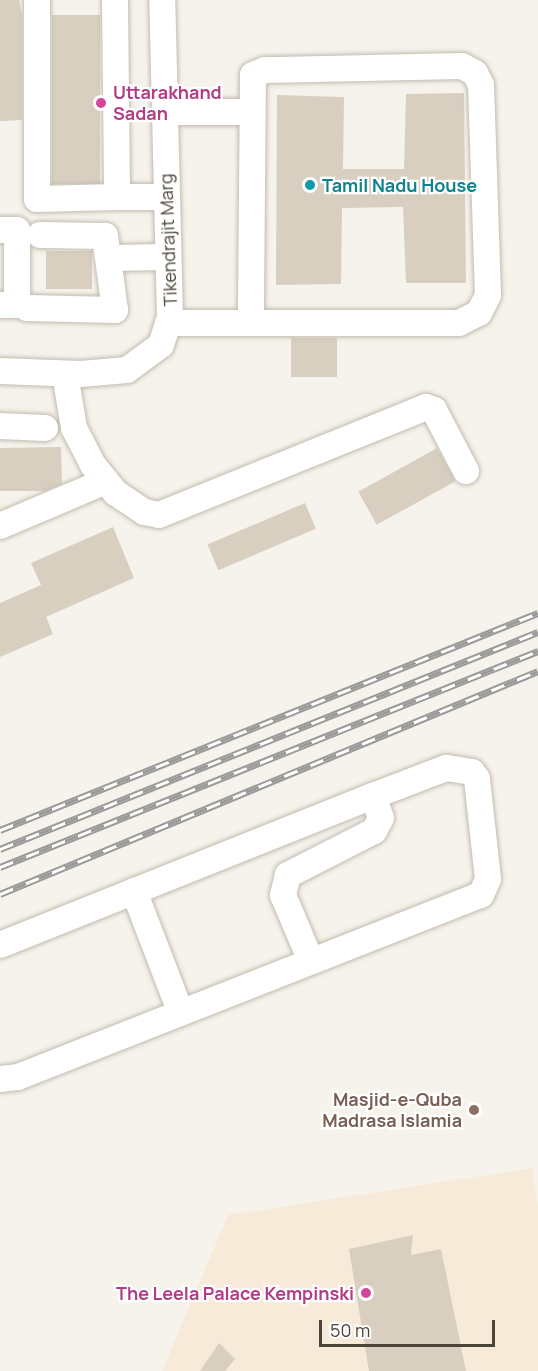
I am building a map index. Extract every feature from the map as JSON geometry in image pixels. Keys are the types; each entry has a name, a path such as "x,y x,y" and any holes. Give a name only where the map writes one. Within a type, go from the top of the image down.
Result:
{"street":[{"path":"38,0 37,199 166,197"},
{"path":"115,0 117,197"},
{"name":"Tikendrajit Marg","path":"0,371 65,374 127,370 161,345 168,323 162,0"},
{"path":"168,323 251,323 459,323 478,313 488,295 481,85 475,73 462,66 265,70 249,85 251,323"},
{"path":"165,112 251,112"},
{"path":"0,230 17,230 17,305 0,305"},
{"path":"27,308 116,310 105,236 96,232 40,235"},
{"path":"110,258 167,257"},
{"path":"65,374 74,428 106,481 144,512 159,515 426,407 434,410 466,471"},
{"path":"0,426 45,428"},
{"path":"0,526 106,481"},
{"path":"0,945 446,768 472,772 477,778 488,879 481,895 310,959 18,1077 0,1079"},
{"path":"310,959 284,884 296,869 374,831 381,818 373,796"},
{"path":"134,891 180,1011"}],"shaded area":[{"name":"The Leela Palace Kempinski","path":"532,1168 538,1209 538,1371 162,1371 228,1215"}],"building":[{"path":"0,0 19,0 22,15 22,120 0,121"},
{"path":"52,15 100,15 100,184 52,184"},
{"name":"Tamil Nadu House","path":"464,93 466,283 406,283 403,207 342,208 341,284 276,285 277,95 344,97 343,169 404,169 406,94"},
{"path":"46,251 92,251 92,289 46,289"},
{"path":"291,338 337,338 337,377 291,377"},
{"path":"61,447 62,484 45,491 0,491 0,448"},
{"path":"437,448 455,481 377,525 358,492"},
{"path":"305,503 316,529 218,570 207,544"},
{"path":"113,527 134,578 46,617 53,634 0,657 0,603 41,585 31,563"},
{"path":"413,1235 411,1255 441,1249 466,1371 369,1371 349,1249"},
{"path":"219,1343 235,1359 225,1371 200,1371"}],"railway":[{"path":"0,830 538,613"},
{"path":"0,849 538,632"},
{"path":"0,867 538,651"},
{"path":"0,894 538,671"}],"place":[{"name":"Uttarakhand Sadan","path":"101,103"},
{"name":"Tamil Nadu House","path":"310,185"},
{"name":"Masjid-e-Quba Madrasa Islamia","path":"474,1110"},
{"name":"The Leela Palace Kempinski","path":"366,1293"}]}
